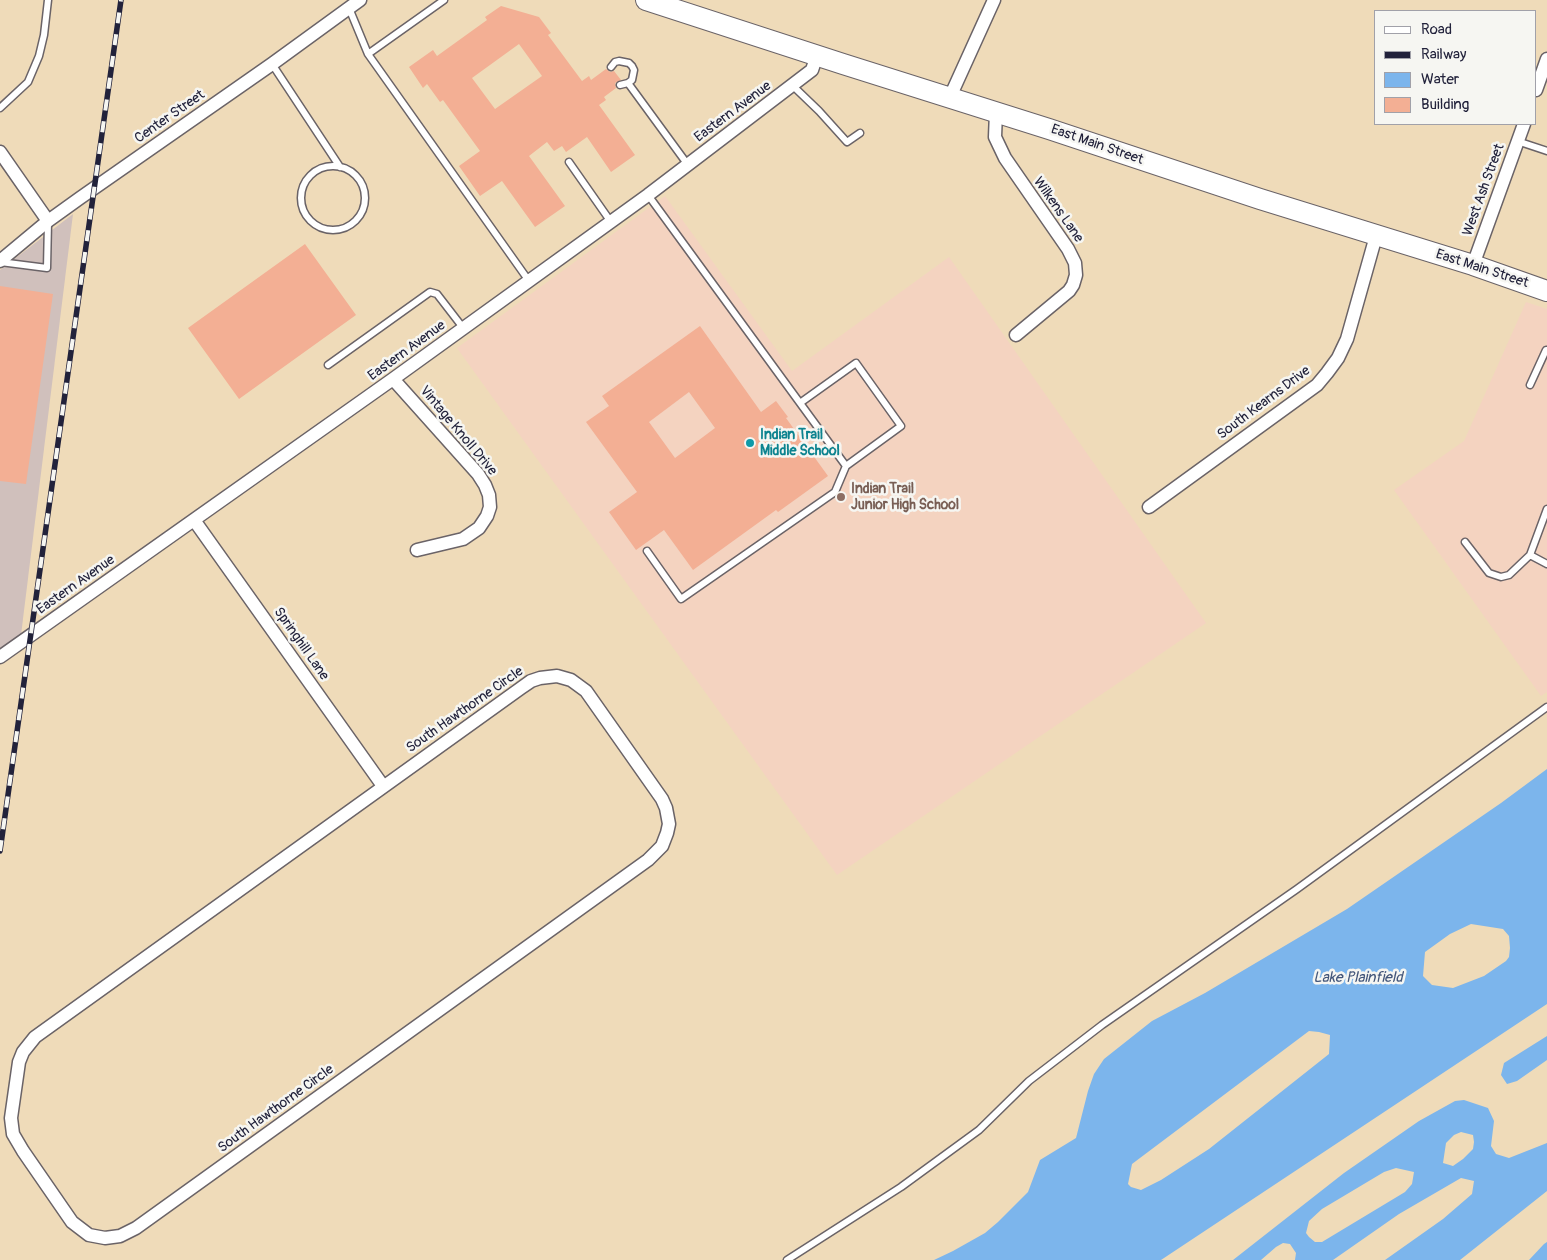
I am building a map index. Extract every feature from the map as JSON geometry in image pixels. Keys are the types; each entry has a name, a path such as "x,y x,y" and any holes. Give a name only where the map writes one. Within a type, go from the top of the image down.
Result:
{"main road":[{"name":"East Main Street","path":"646,0 1547,291"}],"street":[{"path":"950,97 994,0"},
{"name":"Center Street","path":"0,262 48,221 355,4"},
{"name":"Eastern Avenue","path":"0,658 464,329 648,195 812,70 817,55"},
{"path":"1537,87 1547,59"},
{"name":"Wilkens Lane","path":"996,112 995,137 1005,158 1068,249 1075,263 1076,274 1073,285 1069,290 1016,335"},
{"name":"West Ash Street","path":"1473,266 1524,125"},
{"path":"0,152 48,221"},
{"name":"South Kearns Drive","path":"1149,507 1317,385 1338,358 1347,339 1376,236"},
{"name":"Vintage Knoll Drive","path":"393,379 478,474 489,495 490,507 487,516 479,528 463,539 417,550"},
{"name":"Springhill Lane","path":"194,520 383,786"},
{"name":"South Hawthorne Circle","path":"557,676 571,680 586,691 662,798 669,824 662,846 648,860 136,1228 111,1238 98,1237 81,1230 72,1222 23,1151 14,1134 10,1118 19,1062 29,1044 40,1033 383,786 531,681 557,676"}],"lane":[{"path":"0,108 28,82 39,56 44,35 48,0"},
{"path":"368,54 444,0"},
{"path":"355,4 368,54 529,281"},
{"path":"611,67 615,62 619,61 628,63 634,70 632,80 620,85"},
{"path":"272,64 340,167 348,170 360,181 365,197 362,214 350,226 334,231 326,230 318,227 305,216 302,208 301,191 309,176 315,171 332,166 340,167"},
{"path":"628,83 688,165"},
{"path":"792,85 847,142 860,133"},
{"path":"1517,141 1547,151"},
{"path":"569,162 611,222"},
{"path":"648,195 846,466"},
{"path":"0,262 47,268 48,221"},
{"path":"328,365 430,292 437,294 464,329"},
{"path":"1530,385 1547,350"},
{"path":"647,551 681,599 835,492 846,466 901,426 856,363 800,403"},
{"path":"1465,542 1489,573 1501,577 1509,575 1530,555 1547,509"},
{"path":"1530,555 1547,564"},
{"path":"788,1260 901,1187 940,1159 979,1130 1029,1082 1102,1025 1297,889 1547,707"}],"shaded area":[{"name":"Indian Trail Junior High School","path":"665,196 792,371 949,257 1206,623 837,875 457,348"},
{"path":"73,214 20,643 0,658 0,270"},
{"path":"1526,302 1547,309 1547,692 1541,696 1394,490 1464,441"}],"water":[{"name":"Lake Plainfield","path":"1547,769 1547,1004 1161,1260 934,1260 985,1233 998,1222 1028,1192 1040,1160 1076,1138 1094,1074 1104,1059 1152,1021 1205,993 1347,909","holes":["1471,924 1503,929 1509,936 1509,957 1484,976 1453,988 1432,985 1423,976 1425,952 1450,934","1309,1031 1330,1035 1329,1054 1209,1149 1161,1180 1141,1190 1128,1184 1132,1164"]},
{"path":"1547,1036 1547,1060 1517,1081 1507,1084 1501,1075 1504,1063"},
{"path":"1464,1100 1488,1108 1494,1121 1491,1146 1496,1154 1509,1158 1547,1143 1547,1191 1460,1260 1385,1260 1443,1219 1472,1194 1474,1181 1461,1178 1399,1214 1333,1260 1295,1260 1296,1253 1290,1244 1283,1243 1261,1260 1233,1260 1344,1173 1419,1121 1455,1101","holes":["1461,1132 1473,1135 1473,1149 1453,1166 1443,1163 1446,1143 1454,1135","1396,1168 1414,1172 1412,1184 1405,1192 1322,1242 1315,1242 1309,1237 1306,1233 1309,1221 1322,1209 1384,1172"]},
{"path":"1547,1242 1547,1260 1529,1260 1544,1244"}],"building":[{"path":"501,6 539,17 551,33 548,35 582,81 589,76 591,80 606,69 610,72 614,71 621,80 615,83 616,88 604,97 606,100 599,105 635,155 611,172 587,137 566,152 562,146 554,151 547,142 529,156 565,206 535,227 502,181 480,196 459,166 480,151 443,100 440,102 427,84 423,88 409,67 433,50 437,56 487,20 485,17","holes":["519,44 542,76 495,109 472,78"]},
{"path":"305,244 356,315 239,399 188,328"},
{"path":"0,286 53,294 26,484 0,481"},
{"name":"Indian Trail Middle School","path":"700,326 761,412 776,401 828,476 778,512 776,510 693,570 664,530 636,550 609,512 637,492 586,422 609,406 602,396","holes":["689,392 715,428 675,458 649,422"]}],"railway":[{"path":"0,851 121,0"}],"place":[{"name":"Indian Trail Middle School","path":"750,443"},
{"name":"Indian Trail Junior High School","path":"841,497"}]}
